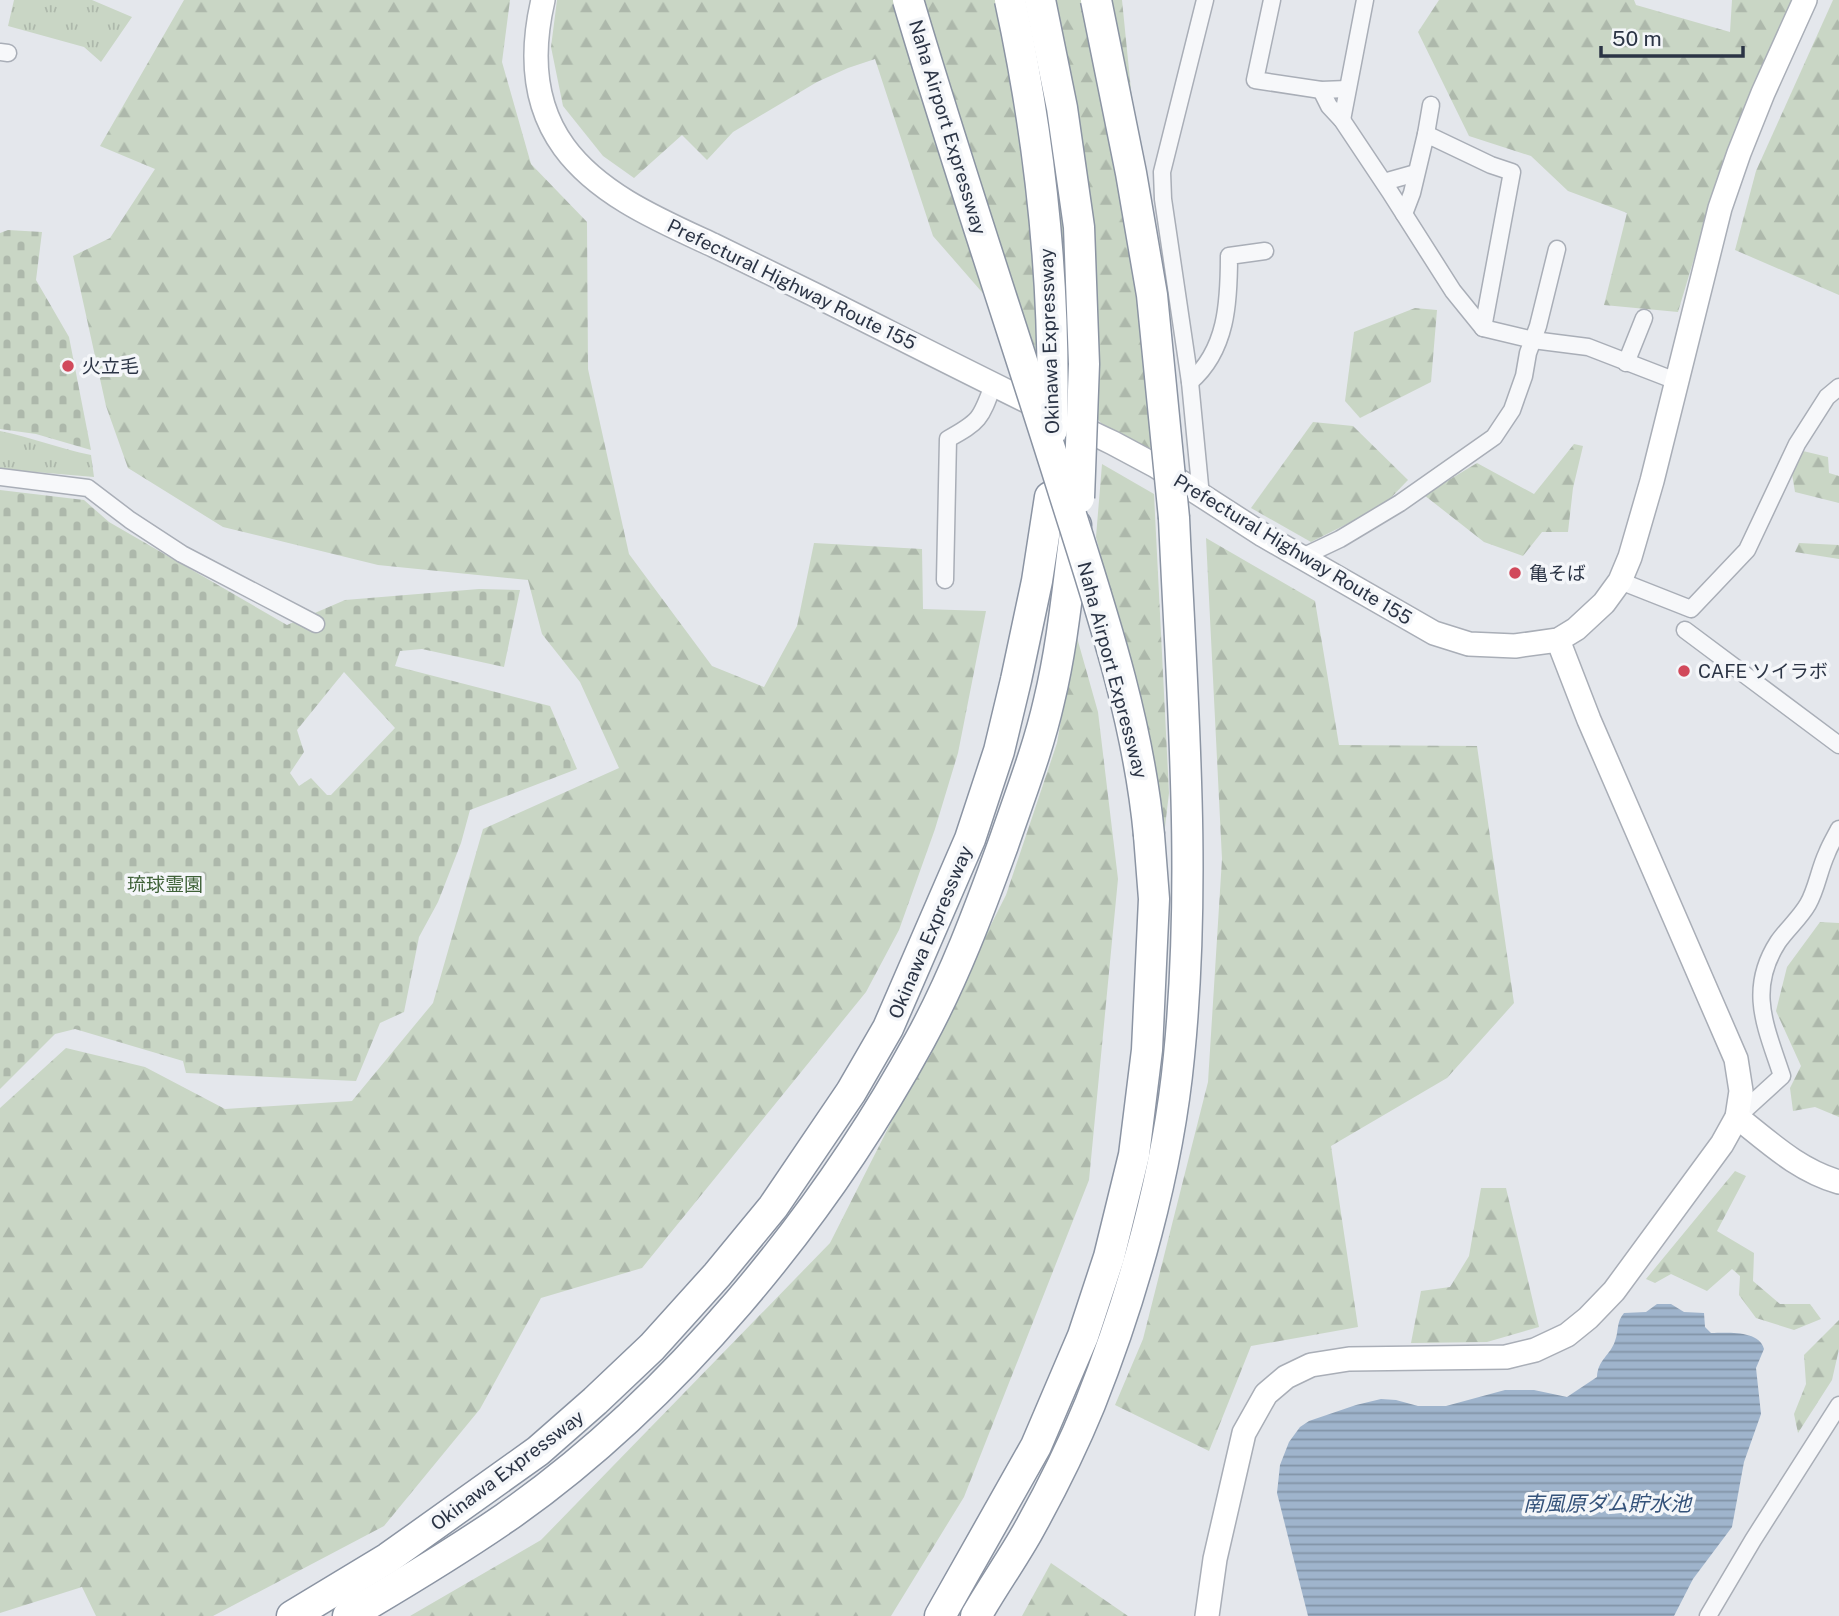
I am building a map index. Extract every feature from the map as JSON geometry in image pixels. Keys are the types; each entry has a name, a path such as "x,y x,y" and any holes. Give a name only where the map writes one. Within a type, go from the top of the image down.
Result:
{"highway":[{"name":"Naha Airport Expressway","path":"908,0 943,121 1004,302 1107,632 1145,794 1154,899 1147,1050 1141,1102 1134,1155 1110,1257 1079,1347 1036,1446 940,1616"},
{"name":"Okinawa Expressway","path":"292,1616 388,1558 538,1451 652,1347 773,1207 850,1092 888,1028 970,839 999,751 1037,581 1050,497 1054,365 1044,196 1028,88 1010,0"},
{"name":"Okinawa Expressway","path":"348,1616 506,1517 557,1477 675,1371 771,1262 855,1148 920,1040 952,976 1024,784 1052,690 1063,628 1079,498 1084,365 1079,227 1062,108 1040,0"},
{"path":"976,1616 1027,1533 1088,1408 1112,1347 1139,1261 1163,1157 1179,1057 1188,917 1184,737 1174,518 1152,295 1131,173 1096,0"}],"main road":[{"name":"Prefectural Highway Route 155","path":"543,0 535,70 540,97 553,132 576,162 607,188 641,209 1156,466 1263,535 1434,633 1469,644 1515,646 1558,640 1587,621 1604,604 1620,581 1638,532 1720,208 1758,105 1805,0"},
{"path":"1207,1616 1227,1500 1244,1433 1266,1394 1286,1377 1311,1365 1349,1359 1506,1357 1535,1350 1567,1335 1614,1291 1704,1169 1737,1117 1741,1091 1736,1059 1589,720 1558,640"},
{"path":"1737,1117 1791,1161 1815,1174 1839,1182"}],"street":[{"path":"1201,496 1190,382 1163,200 1162,172 1205,0"},
{"path":"1272,0 1255,80 1321,90 1347,89"},
{"path":"1342,120 1365,0"},
{"path":"1321,90 1329,106 1342,120 1384,182 1453,291 1483,328 1532,340 1588,347 1676,381"},
{"path":"1404,214 1432,105"},
{"path":"1426,134 1512,172 1483,328"},
{"path":"1384,182 1416,173"},
{"path":"1303,557 1400,503 1494,437 1512,410 1558,249"},
{"path":"1190,382 1203,371 1214,352 1226,318 1229,256 1265,251"},
{"path":"1626,363 1644,318"},
{"path":"945,580 948,439 980,419 993,386"},
{"path":"1620,581 1691,610 1747,550 1797,444 1827,397 1839,387"},
{"path":"0,477 89,488 130,520 182,554 316,624"},
{"path":"1685,630 1839,745"},
{"path":"1737,1117 1782,1076 1763,1016 1760,990 1777,943 1807,906 1826,854 1839,829"},
{"path":"1708,1616 1839,1405"}],"green space":[{"path":"14,0 92,0 132,17 101,62 84,47 8,26"},
{"path":"184,0 510,0 502,62 531,164 587,222 588,369 629,554 712,666 764,687 797,626 814,543 922,549 923,609 986,611 958,753 935,829 899,930 866,992 642,1268 541,1298 480,1409 384,1526 213,1616 96,1616 82,1587 0,1613 0,1108 66,1048 145,1067 225,1109 352,1101 433,1003 483,829 619,768 580,682 542,634 528,580 378,565 223,527 128,468 106,406 73,256 110,238 155,169 100,146"},
{"path":"557,0 1122,0 1136,140 1178,437 1147,449 1101,423 1029,346 933,236 875,59 817,82 733,132 707,160 682,135 634,178 603,156 563,106 551,47"},
{"path":"1439,0 1634,0 1636,5 1730,32 1732,0 1793,0 1723,162 1678,312 1604,305 1627,213 1568,191 1531,156 1469,136 1418,32"},
{"path":"1833,0 1839,0 1839,295 1735,250 1756,171"},
{"path":"8,230 42,232 36,280 69,337 91,450 36,434 0,429 0,233"},
{"path":"1415,308 1437,310 1431,382 1360,418 1345,401 1354,332"},
{"path":"1313,422 1353,426 1408,480 1383,506 1311,542 1251,508"},
{"path":"0,431 91,455 94,477 0,469"},
{"path":"1574,444 1583,446 1573,488 1568,532 1542,532 1523,556 1484,542 1424,495 1477,463 1534,494"},
{"path":"1803,451 1828,457 1829,473 1839,476 1839,503 1795,492 1792,474"},
{"path":"1102,464 1154,494 1169,793 1163,844 1134,689 1096,537"},
{"name":"琉球霊園","path":"0,490 84,500 109,522 287,625 345,600 479,589 520,590 504,667 422,649 400,651 395,666 550,706 577,769 470,810 461,843 438,902 419,937 404,1012 380,1023 356,1081 186,1073 183,1061 75,1029 55,1034 0,1089","holes":["344,672 395,728 331,795 327,795 311,778 299,786 290,773 304,752 297,730"]},
{"path":"1206,538 1315,601 1339,745 1477,746 1514,1003 1447,1078 1331,1146 1358,1327 1251,1346 1209,1451 1115,1405 1143,1339 1208,1082 1222,859"},
{"path":"1799,543 1839,545 1839,559 1795,552"},
{"path":"1076,634 1098,712 1118,879 1089,1180 964,1497 891,1616 410,1616 541,1540 830,1243 1006,895 1057,743"},
{"path":"1820,922 1839,923 1839,1117 1815,1107 1793,1111 1790,1088 1801,1066 1776,1011 1787,967"},
{"path":"1735,1171 1746,1176 1717,1231 1754,1253 1753,1281 1780,1304 1810,1304 1821,1319 1794,1330 1756,1318 1739,1295 1740,1276 1732,1269 1707,1291 1671,1274 1655,1283 1646,1279"},
{"path":"1481,1188 1506,1188 1539,1327 1487,1342 1411,1343 1421,1291 1450,1287 1469,1256"},
{"path":"1839,1320 1839,1349 1832,1380 1798,1433 1794,1414 1806,1384 1804,1355"},
{"path":"1051,1563 1128,1616 1022,1616"}],"water":[{"name":"南風原ダム貯水池","path":"1657,1304 1671,1304 1684,1312 1704,1313 1705,1327 1711,1333 1733,1333 1756,1338 1764,1349 1756,1368 1761,1414 1744,1462 1732,1527 1693,1579 1674,1616 1308,1616 1277,1493 1280,1465 1289,1442 1300,1427 1309,1421 1381,1399 1418,1406 1446,1406 1505,1390 1534,1390 1567,1397 1597,1377 1602,1362 1615,1341 1624,1313 1646,1312"}],"place":[{"name":"火立毛","path":"68,366"},
{"name":"亀そば","path":"1515,573"},
{"name":"CAFE ソイラボ","path":"1684,671"}]}
